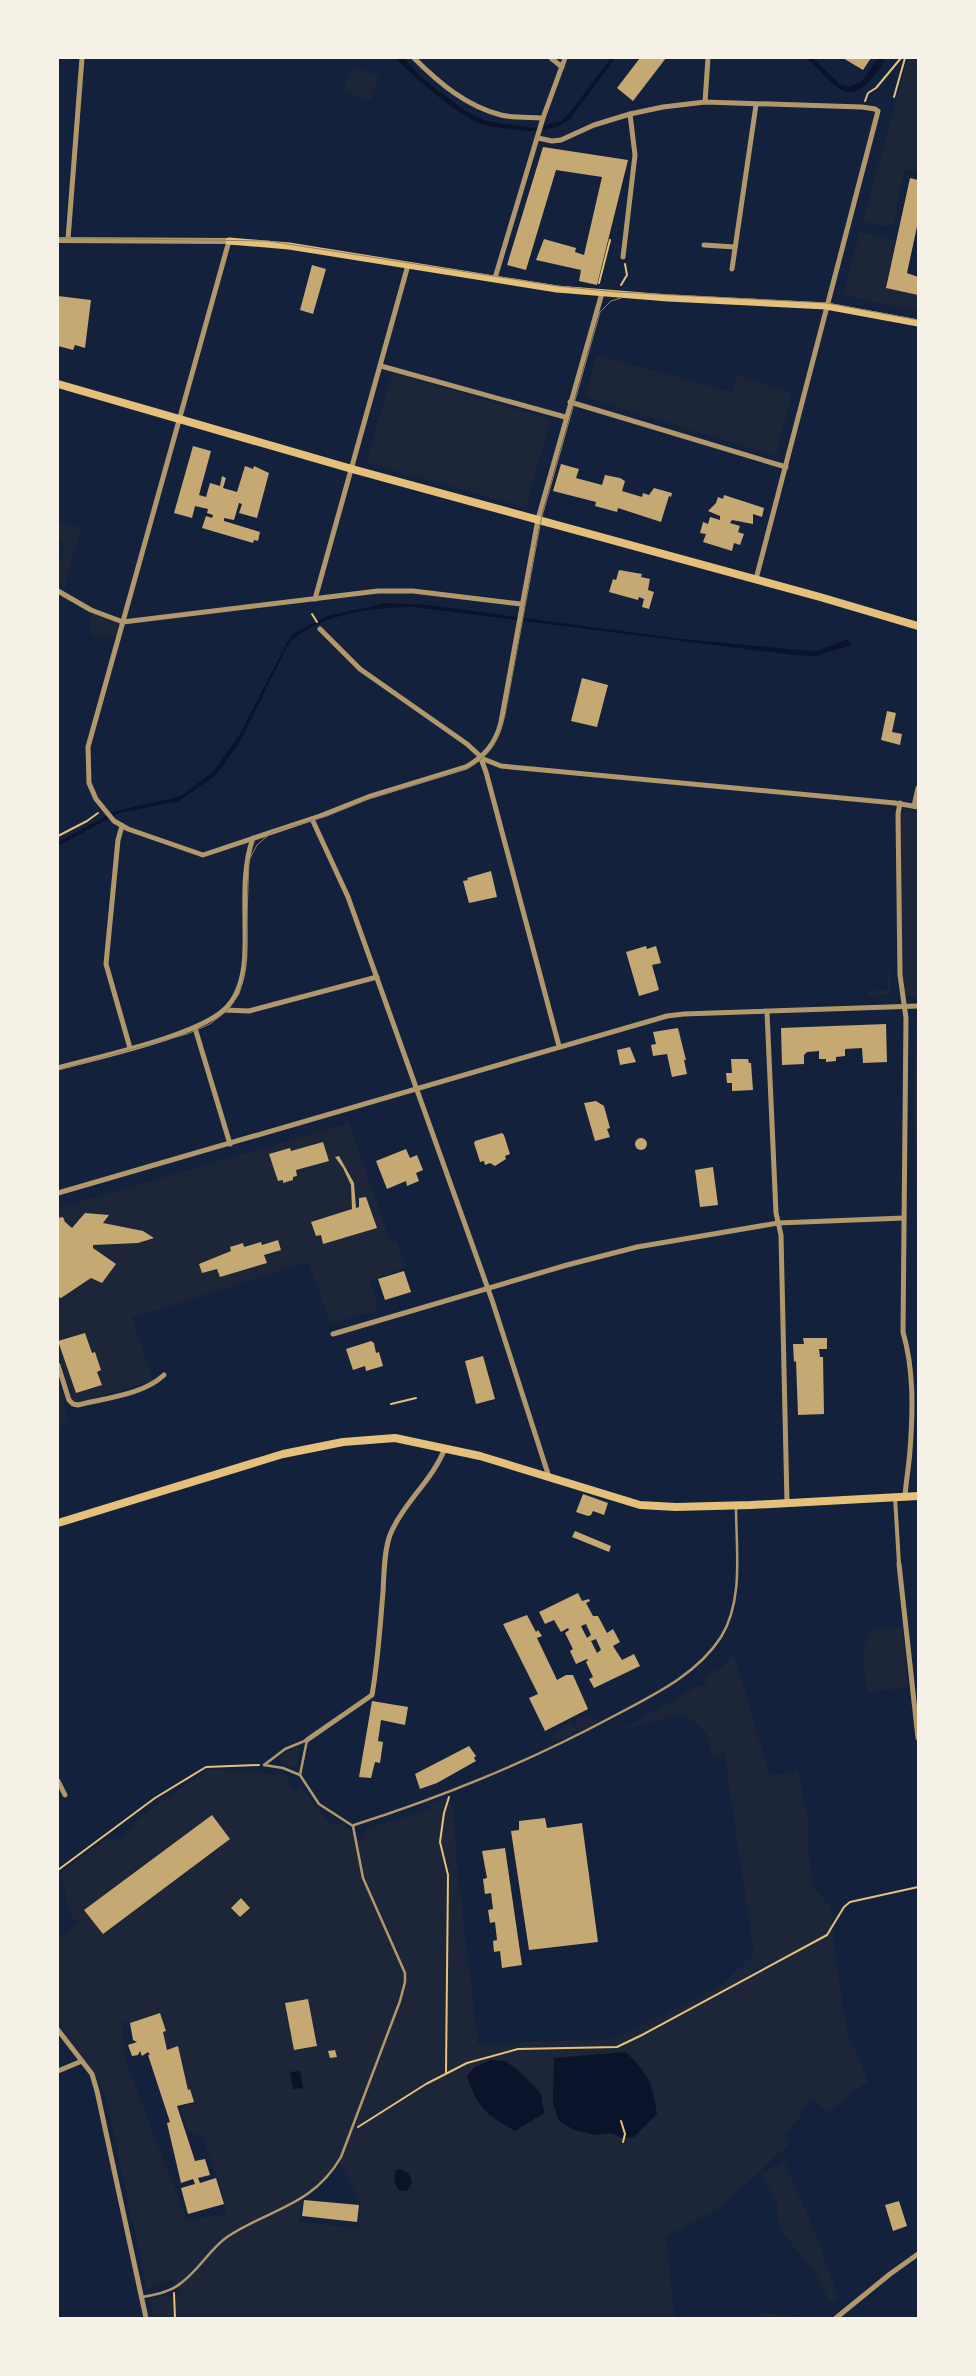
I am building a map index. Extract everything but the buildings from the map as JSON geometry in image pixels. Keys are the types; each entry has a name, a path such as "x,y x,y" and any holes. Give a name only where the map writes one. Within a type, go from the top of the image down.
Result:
{"main road":[{"path":"229,241 289,246 557,289 600,290 826,306 918,323"},
{"path":"58,384 352,469 756,579 918,626"},
{"path":"58,1523 198,1478 318,1446 395,1438 446,1447 550,1476 640,1505 736,1505 918,1496"}],"street":[{"path":"68,240 82,58"},
{"path":"414,58 445,87 477,108 502,115 543,120"},
{"path":"551,58 562,67"},
{"path":"495,278 543,120 565,58"},
{"path":"705,102 708,58"},
{"path":"539,136 552,141 561,140 594,125 630,114 663,107 705,102 862,107 877,110 878,113 862,178 826,306 756,579"},
{"path":"732,269 756,105"},
{"path":"623,257 634,155 630,114"},
{"path":"58,240 229,241 88,747 89,783 96,799 114,822 203,854 253,838 271,830 312,819 368,797 466,767 480,758 494,741 499,730 538,520 600,290"},
{"path":"704,245 735,247"},
{"path":"315,599 408,265"},
{"path":"381,366 565,417"},
{"path":"570,402 786,467"},
{"path":"58,591 91,610 123,622 378,591 413,591 521,604"},
{"path":"320,629 360,669 468,744 480,758 486,772 559,1046"},
{"path":"480,758 501,766 916,806 918,788"},
{"path":"900,803 898,814 900,975 904,1006 903,1332 911,1374 910,1452 905,1496"},
{"path":"312,819 346,892 488,1289 550,1476"},
{"path":"122,826 116,855 106,964 130,1048"},
{"path":"58,1068 195,1028 224,1010 237,992 243,970 247,857 253,838"},
{"path":"224,1010 249,1012 376,977"},
{"path":"58,1192 417,1090 559,1046 667,1016 918,1006"},
{"path":"767,1012 778,1223 781,1235 787,1503"},
{"path":"195,1028 230,1144"},
{"path":"333,1334 567,1265 637,1248 778,1223 904,1218"},
{"path":"58,1365 69,1400 73,1404 78,1405 138,1390 157,1381 164,1375"},
{"path":"307,1740 372,1695 379,1647 384,1578 390,1536 402,1513 440,1461 446,1447"},
{"path":"895,1497 899,1564 918,1738"},
{"path":"58,1780 65,1795"},
{"path":"58,2030 92,2074 102,2110 146,2318"},
{"path":"58,2071 82,2061"},
{"path":"836,2318 918,2254"}],"lane":[{"path":"353,1826 478,1779 577,1737 656,1694 682,1676 704,1657 721,1637 729,1616 737,1570 736,1505"},
{"path":"264,1765 285,1749 307,1740"},
{"path":"300,1775 307,1740"},
{"path":"142,2298 174,2288 182,2283 216,2246 228,2237 283,2210 315,2189 336,2167 400,2001 405,1982 405,1973 363,1878 353,1826 319,1804 300,1775 283,1768 264,1765"}],"path":[{"path":"868,93 876,88 901,58"},
{"path":"894,97 905,58"},
{"path":"600,290 610,240"},
{"path":"619,288 627,276 627,268"},
{"path":"58,836 105,810"},
{"path":"391,1404 416,1398"},
{"path":"58,1870 155,1798 206,1767 264,1765"},
{"path":"446,2073 448,1875 440,1842 444,1814 450,1795"},
{"path":"352,2129 362,2127 446,2073 467,2063 518,2049 617,2047 827,1935 844,1907 850,1902 918,1887"},
{"path":"621,2121 625,2134 623,2142"},
{"path":"174,2288 175,2318"}],"shaded area":[{"path":"395,58 404,58 422,78 464,110 487,121 533,128 561,121 611,58 615,58 570,119 553,128 532,131 492,127 465,116 439,97"},
{"path":"806,58 813,58 841,85 850,87 862,81 878,58 885,58 878,71 867,84 853,92 846,92 838,88"},
{"path":"908,58 918,58 918,171 907,169 904,171 894,222 887,227 863,222"},
{"path":"352,66 379,76 370,101 343,91"},
{"path":"860,232 896,240 886,288 918,295 918,311 843,295"},
{"path":"597,355 732,392 737,375 792,393 776,456 585,397"},
{"path":"393,373 551,419 525,508 366,462"},
{"path":"58,521 81,528 66,580 68,581 66,587 58,582 58,566 65,544 58,541"},
{"path":"386,603 429,605 673,638 797,650 817,651 848,639 851,645 816,656 794,655 412,607 362,611 345,615 312,627 298,635 287,646 241,740 216,775 179,801 119,813 58,846 58,842 113,812 181,796 213,772 240,734 291,635 327,616"},
{"path":"93,612 121,623 119,631 113,636 94,638 89,625"},
{"path":"918,813 918,997 901,996 898,814"},
{"path":"888,970 891,970 891,994 867,996 867,991 888,990"},
{"path":"918,1020 918,1269 914,1114 916,1021"},
{"path":"349,1123 391,1243 397,1241 406,1267 370,1280 378,1310 331,1324 308,1262 132,1318 153,1381 74,1404 58,1355 58,1208"},
{"path":"58,1381 68,1420 58,1428"},
{"path":"902,1627 908,1687 867,1693 863,1649 871,1628"},
{"path":"734,1653 769,1774 773,1775 798,1770 808,1823 809,1855 813,1886 831,1908 837,1971 847,2032 868,2081 829,2112 812,2100 785,2136 789,2144 720,2208 666,2236 674,2318 152,2318 151,2300 164,2296 178,2299 181,2289 171,2279 147,2290 105,2093 58,2023 58,1938 78,1923 70,1914 59,1874 106,1839 117,1839 125,1835 138,1819 207,1769 287,1775 290,1787 296,1791 300,1786 330,1825 342,1823 362,1843 366,1829 430,1809 429,1804 448,1797 453,1808 457,1865 478,2044 612,2039 723,1984 754,1954 724,1751 713,1759 706,1733 687,1716 673,1716 621,1730 698,1686 706,1685 704,1677 723,1667","holes":["160,2014 165,2031 163,2032 167,2050 178,2047 188,2090 190,2089 194,2102 180,2108 188,2131 193,2131 195,2136 202,2134 219,2184 226,2214 187,2220 125,2060 122,2021 130,2023","632,2058 648,2077 655,2095 622,2138 611,2133","474,2094 542,2104 544,2113 498,2121 487,2114","338,2163 340,2163 361,2203 358,2228 299,2222 302,2198 329,2176"]},
{"path":"592,1716 596,1720 596,1724 580,1732 577,1728 574,1735 552,1743 552,1737 569,1722 574,1726 577,1724 576,1719"},
{"path":"298,1747 300,1749 296,1766 292,1767 281,1764 281,1756"},
{"path":"625,2052 648,2079 654,2096 657,2114 634,2137 622,2138 611,2133 596,2135 574,2130 559,2121 553,2103 554,2058"},
{"path":"491,2060 505,2061 518,2070 535,2087 541,2094 544,2113 515,2131 484,2109 475,2096 467,2076 475,2067"},
{"path":"300,2071 303,2088 293,2089 290,2072"},
{"path":"784,2161 815,2232 839,2300 829,2301 817,2275 779,2229 777,2203 761,2174"},
{"path":"400,2169 409,2173 412,2182 407,2191 400,2191 395,2184 396,2170"},
{"path":"762,2313 823,2318 761,2318"}],"tram line":[{"path":"58,238 268,241 557,286 617,292 827,303 918,320"},
{"path":"58,1070 187,1034 210,1024 228,1010 239,994 245,970 249,860 257,845 272,832 327,816 371,798 468,768 483,758 493,746 505,715 541,520 600,312 611,301 621,298"}]}
